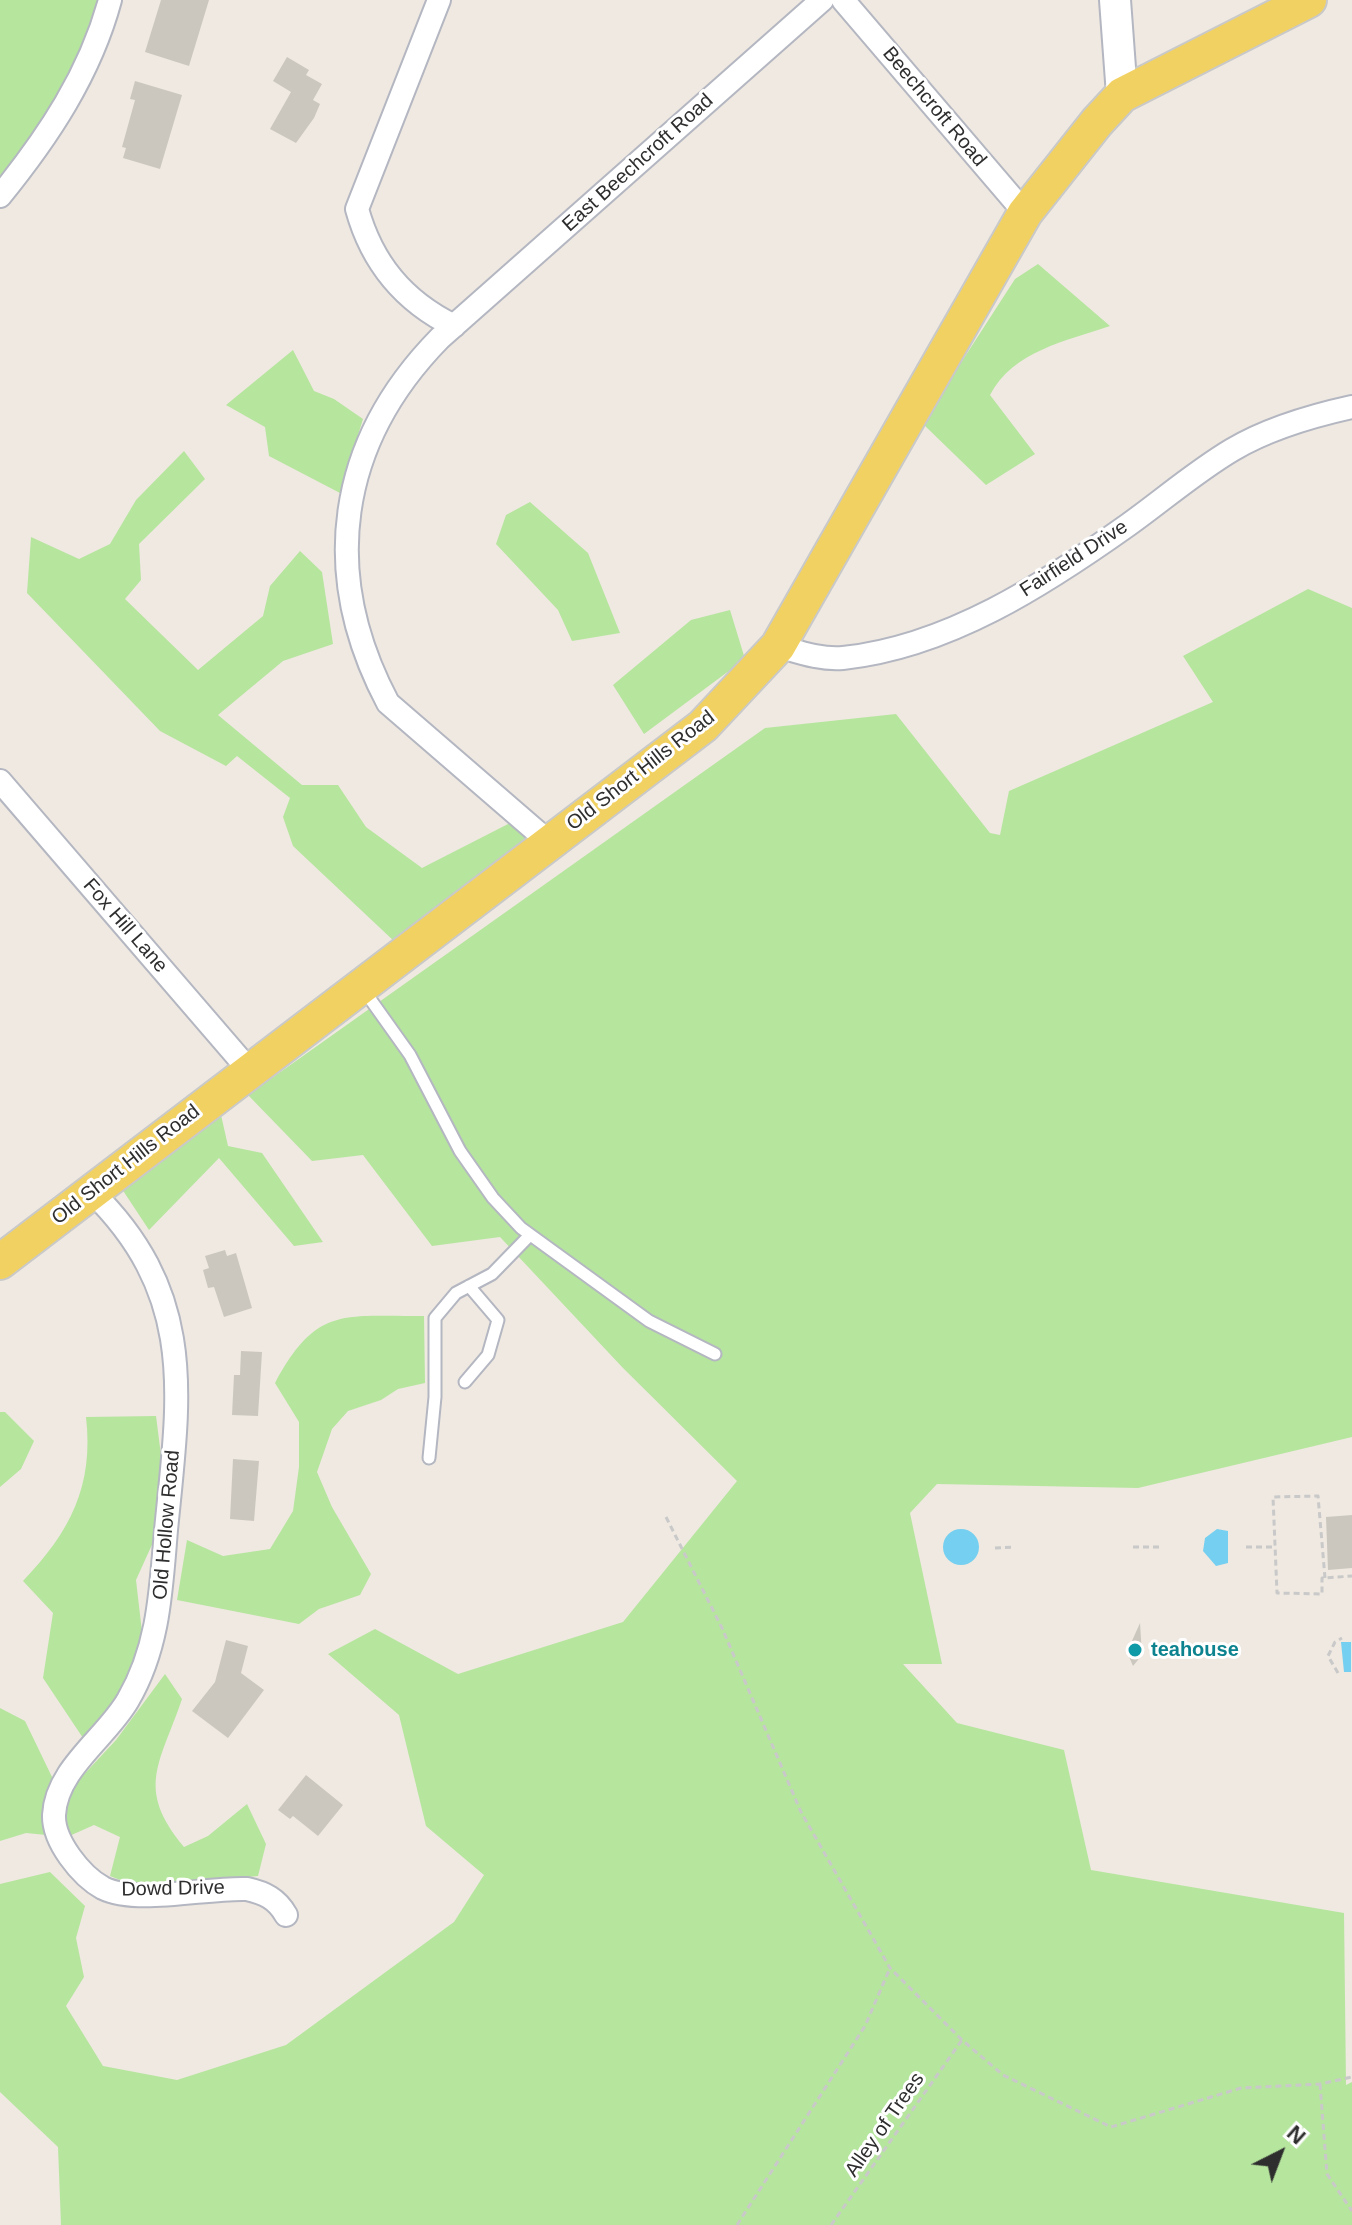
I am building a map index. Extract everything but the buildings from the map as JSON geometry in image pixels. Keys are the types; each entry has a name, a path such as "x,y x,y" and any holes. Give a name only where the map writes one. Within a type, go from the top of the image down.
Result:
{"main road":[{"name":"Old Short Hills Road","path":"0,1262 703,726 778,646 1025,213 1122,95 1309,0"}],"street":[{"path":"0,196 32,156 76,87 110,0"},
{"path":"439,0 357,209 368,241 395,284 420,307 454,326"},
{"name":"East Beechcroft Road","path":"550,843 388,703 362,648 348,589 347,529 358,469 368,441 397,388 415,363 822,0"},
{"name":"Beechcroft Road","path":"843,0 1025,213"},
{"path":"1115,0 1122,95"},
{"name":"Fairfield Drive","path":"778,646 808,655 843,658 936,635 967,623 1023,593 1126,526 1235,449 1294,422 1352,407"},
{"name":"Fox Hill Lane","path":"0,781 249,1070"},
{"name":"Old Hollow Road","path":"66,1850 55,1829 59,1794 83,1756 128,1701 144,1666 160,1616 177,1411 177,1361 160,1293 126,1230 92,1192"},
{"name":"Dowd Drive","path":"66,1850 102,1887 119,1893 247,1889 263,1892 280,1904 286,1915"}],"lane":[{"path":"360,985 410,1055 460,1151 493,1198 530,1235 649,1321 715,1354"},
{"path":"429,1458 435,1397 435,1318 456,1293 492,1274 530,1235"},
{"path":"465,1382 488,1355 498,1320 469,1286"}],"path":[{"path":"1325,1578 1318,1496 1273,1497 1277,1593 1322,1594 1322,1578 1325,1578 1352,1576"},
{"path":"666,1517 722,1628 801,1812 890,1968 962,2040 1003,2075 1111,2127 1241,2088 1320,2084 1352,2077"},
{"path":"995,1548 1015,1547"},
{"path":"1133,1547 1160,1547"},
{"path":"1246,1547 1276,1547"},
{"path":"1338,1673 1328,1656 1342,1638"},
{"path":"737,2225 865,2026 890,1968"},
{"name":"Alley of Trees","path":"831,2225 962,2040"},
{"path":"1320,2084 1327,2174 1352,2211"}],"green space":[{"path":"0,0 106,0 102,21 0,199"},
{"path":"1038,264 1110,326 1042,350 1012,368 1000,380 990,395 1035,454 986,485 922,423 1015,279"},
{"path":"293,350 314,391 334,399 363,419 340,493 269,456 265,427 226,405"},
{"path":"184,451 205,479 139,544 141,580 125,599 198,670 263,616 270,586 300,551 322,572 333,644 283,661 218,715 302,785 338,785 366,827 422,868 510,823 537,843 396,943 293,846 283,817 290,798 237,756 226,766 160,731 27,593 31,537 79,559 110,544 136,500"},
{"path":"530,502 588,553 620,633 572,641 558,610 496,544 506,515"},
{"path":"1308,589 1352,608 1352,1437 1138,1488 937,1484 910,1513 942,1664 903,1664 957,1723 1064,1750 1091,1870 1344,1913 1346,2085 1352,2082 1352,2225 61,2225 58,2147 0,2092 0,1884 50,1872 85,1906 76,1938 84,1977 66,2006 103,2066 177,2080 286,2045 454,1922 484,1875 426,1826 399,1715 328,1654 375,1629 458,1674 623,1622 737,1481 623,1368 500,1237 432,1246 363,1155 312,1161 248,1095 765,728 896,714 990,833 1000,835 1009,791 1213,702 1183,656"},
{"path":"730,610 745,659 644,734 613,685 691,620"},
{"path":"219,1106 228,1146 262,1153 323,1242 294,1246 219,1158 149,1230 120,1186"},
{"path":"424,1316 425,1383 398,1389 381,1400 348,1411 332,1429 317,1472 332,1507 371,1574 360,1595 319,1609 299,1624 177,1600 187,1540 223,1556 270,1549 293,1511 299,1467 299,1422 275,1383 305,1340 320,1328 353,1317"},
{"path":"0,1412 5,1412 34,1441 21,1469 0,1487"},
{"path":"156,1416 163,1471 155,1538 136,1580 142,1632 126,1693 85,1741 43,1678 53,1613 23,1581 54,1544 75,1506 86,1465 86,1417"},
{"path":"165,1674 182,1699 156,1775 160,1808 184,1847 208,1836 247,1804 266,1844 258,1876 138,1887 110,1876 120,1837 94,1825 67,1837 26,1833 0,1841 0,1708 25,1721 52,1777 74,1785 116,1740"}],"water":[{"path":"961,1529 974,1534 979,1547 974,1560 961,1565 948,1560 943,1547 948,1534"},
{"path":"1217,1529 1228,1531 1228,1563 1216,1566 1203,1551 1205,1538"},
{"path":"1341,1642 1351,1642 1351,1672 1344,1672"}],"place":[{"name":"teahouse","path":"1135,1650"}]}
